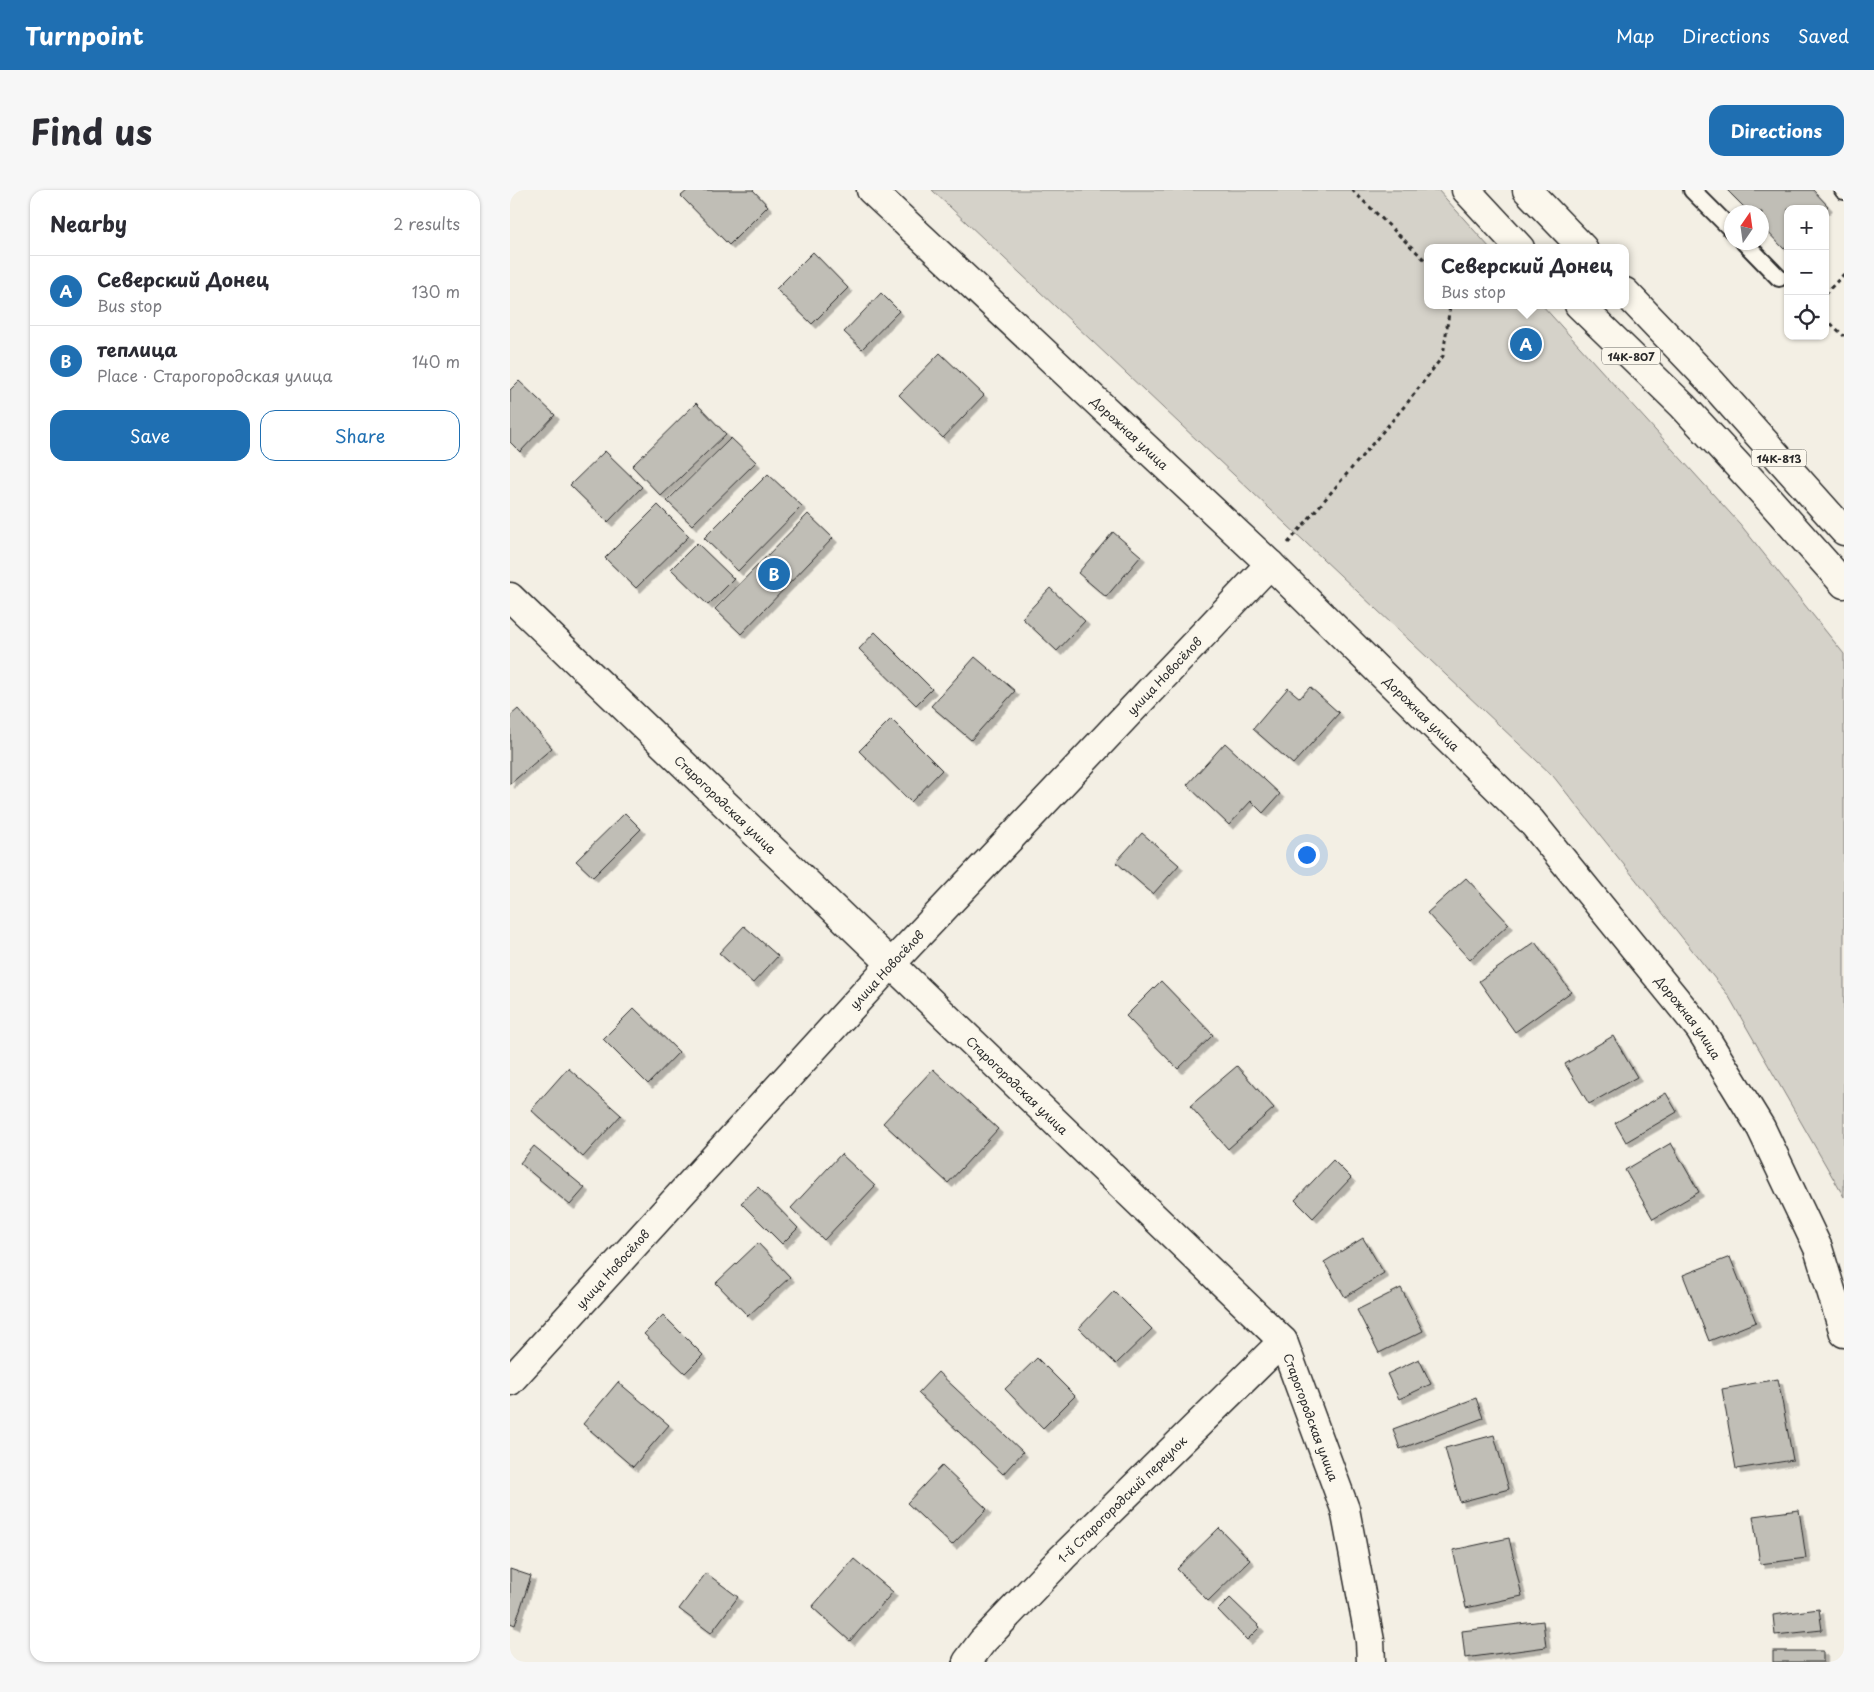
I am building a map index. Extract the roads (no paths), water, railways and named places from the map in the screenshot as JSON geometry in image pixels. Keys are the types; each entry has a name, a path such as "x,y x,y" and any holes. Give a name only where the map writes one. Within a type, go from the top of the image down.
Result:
{"street":[{"name":"Дорожная улица","path":"871,190 1270,564 1531,821 1700,1029 1761,1128 1818,1248 1844,1333"},
{"path":"1466,190 1516,244"},
{"path":"1527,190 1579,244"},
{"name":"14К-807","path":"1629,296 1713,384"},
{"name":"14К-807","path":"1583,309 1683,406"},
{"name":"14К-813","path":"1713,384 1844,531"},
{"name":"14К-813","path":"1683,406 1844,584"},
{"path":"1765,495 1844,601"},
{"name":"улица Новосёлов","path":"510,1381 891,964 1270,564"},
{"name":"Старогородская улица","path":"510,597 1283,1342 1345,1509 1370,1641 1371,1662"},
{"name":"1-й Старогородский переулок","path":"967,1662 982,1642 1063,1556 1283,1342"}],"lane":[{"path":"1692,190 1724,222"},
{"path":"1752,250 1779,278"}],"place":[{"name":"Северский Донец","path":"1526,344"},
{"name":"теплица","path":"774,574"}]}
